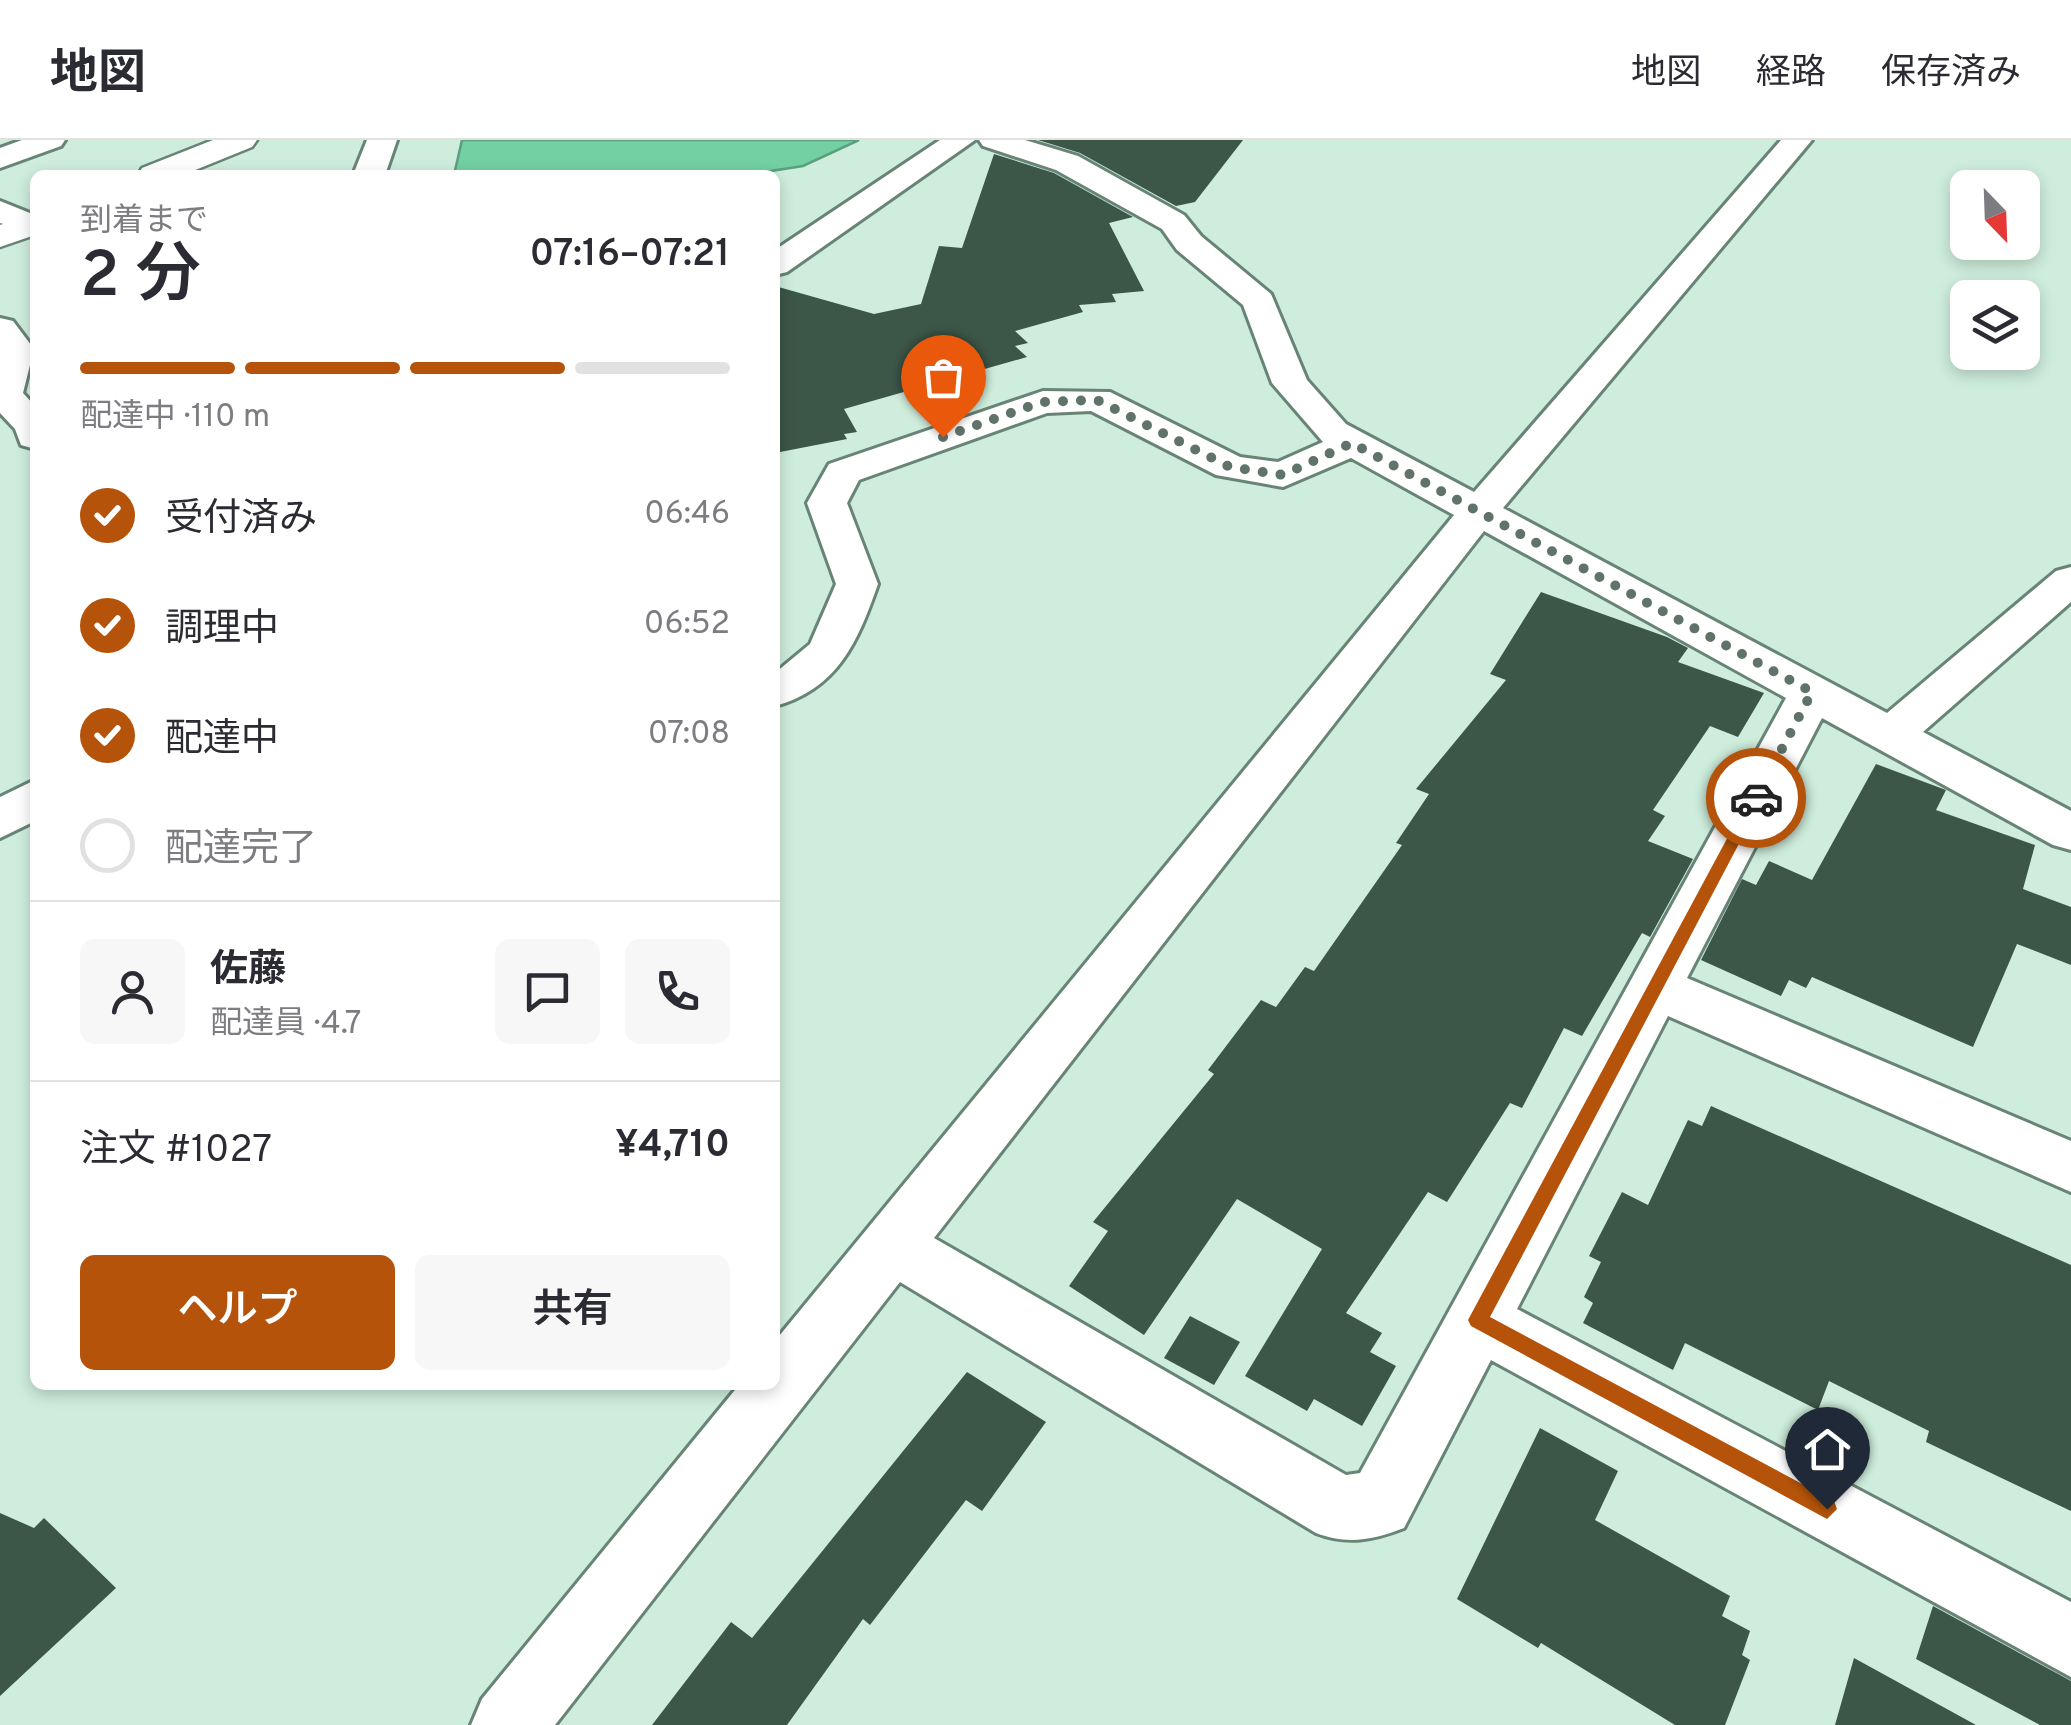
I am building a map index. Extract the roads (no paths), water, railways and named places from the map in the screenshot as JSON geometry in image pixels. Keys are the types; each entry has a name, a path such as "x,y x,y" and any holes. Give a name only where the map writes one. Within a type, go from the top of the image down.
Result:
{"main road":[{"path":"167,170 242,140"}],"street":[{"path":"0,159 50,140"},
{"path":"371,170 382,140"},
{"path":"780,262 960,140"},
{"path":"994,140 1067,163 1173,222 1189,243 1259,301 1290,382 1332,432 2071,833"},
{"path":"780,1385 1480,510 1797,140"},
{"path":"0,329 16,349 13,392 30,420"},
{"path":"780,689 807,679 833,648 857,584 827,503 843,472 1042,402 1097,400 1230,467 1283,475 1352,443"},
{"path":"1891,735 2071,580"},
{"path":"892,1245 1340,1509 1380,1504 1812,692"},
{"path":"0,821 30,800"},
{"path":"1655,987 2071,1167"},
{"path":"1478,1320 2071,1641"},
{"path":"508,1725 776,1390"}]}
